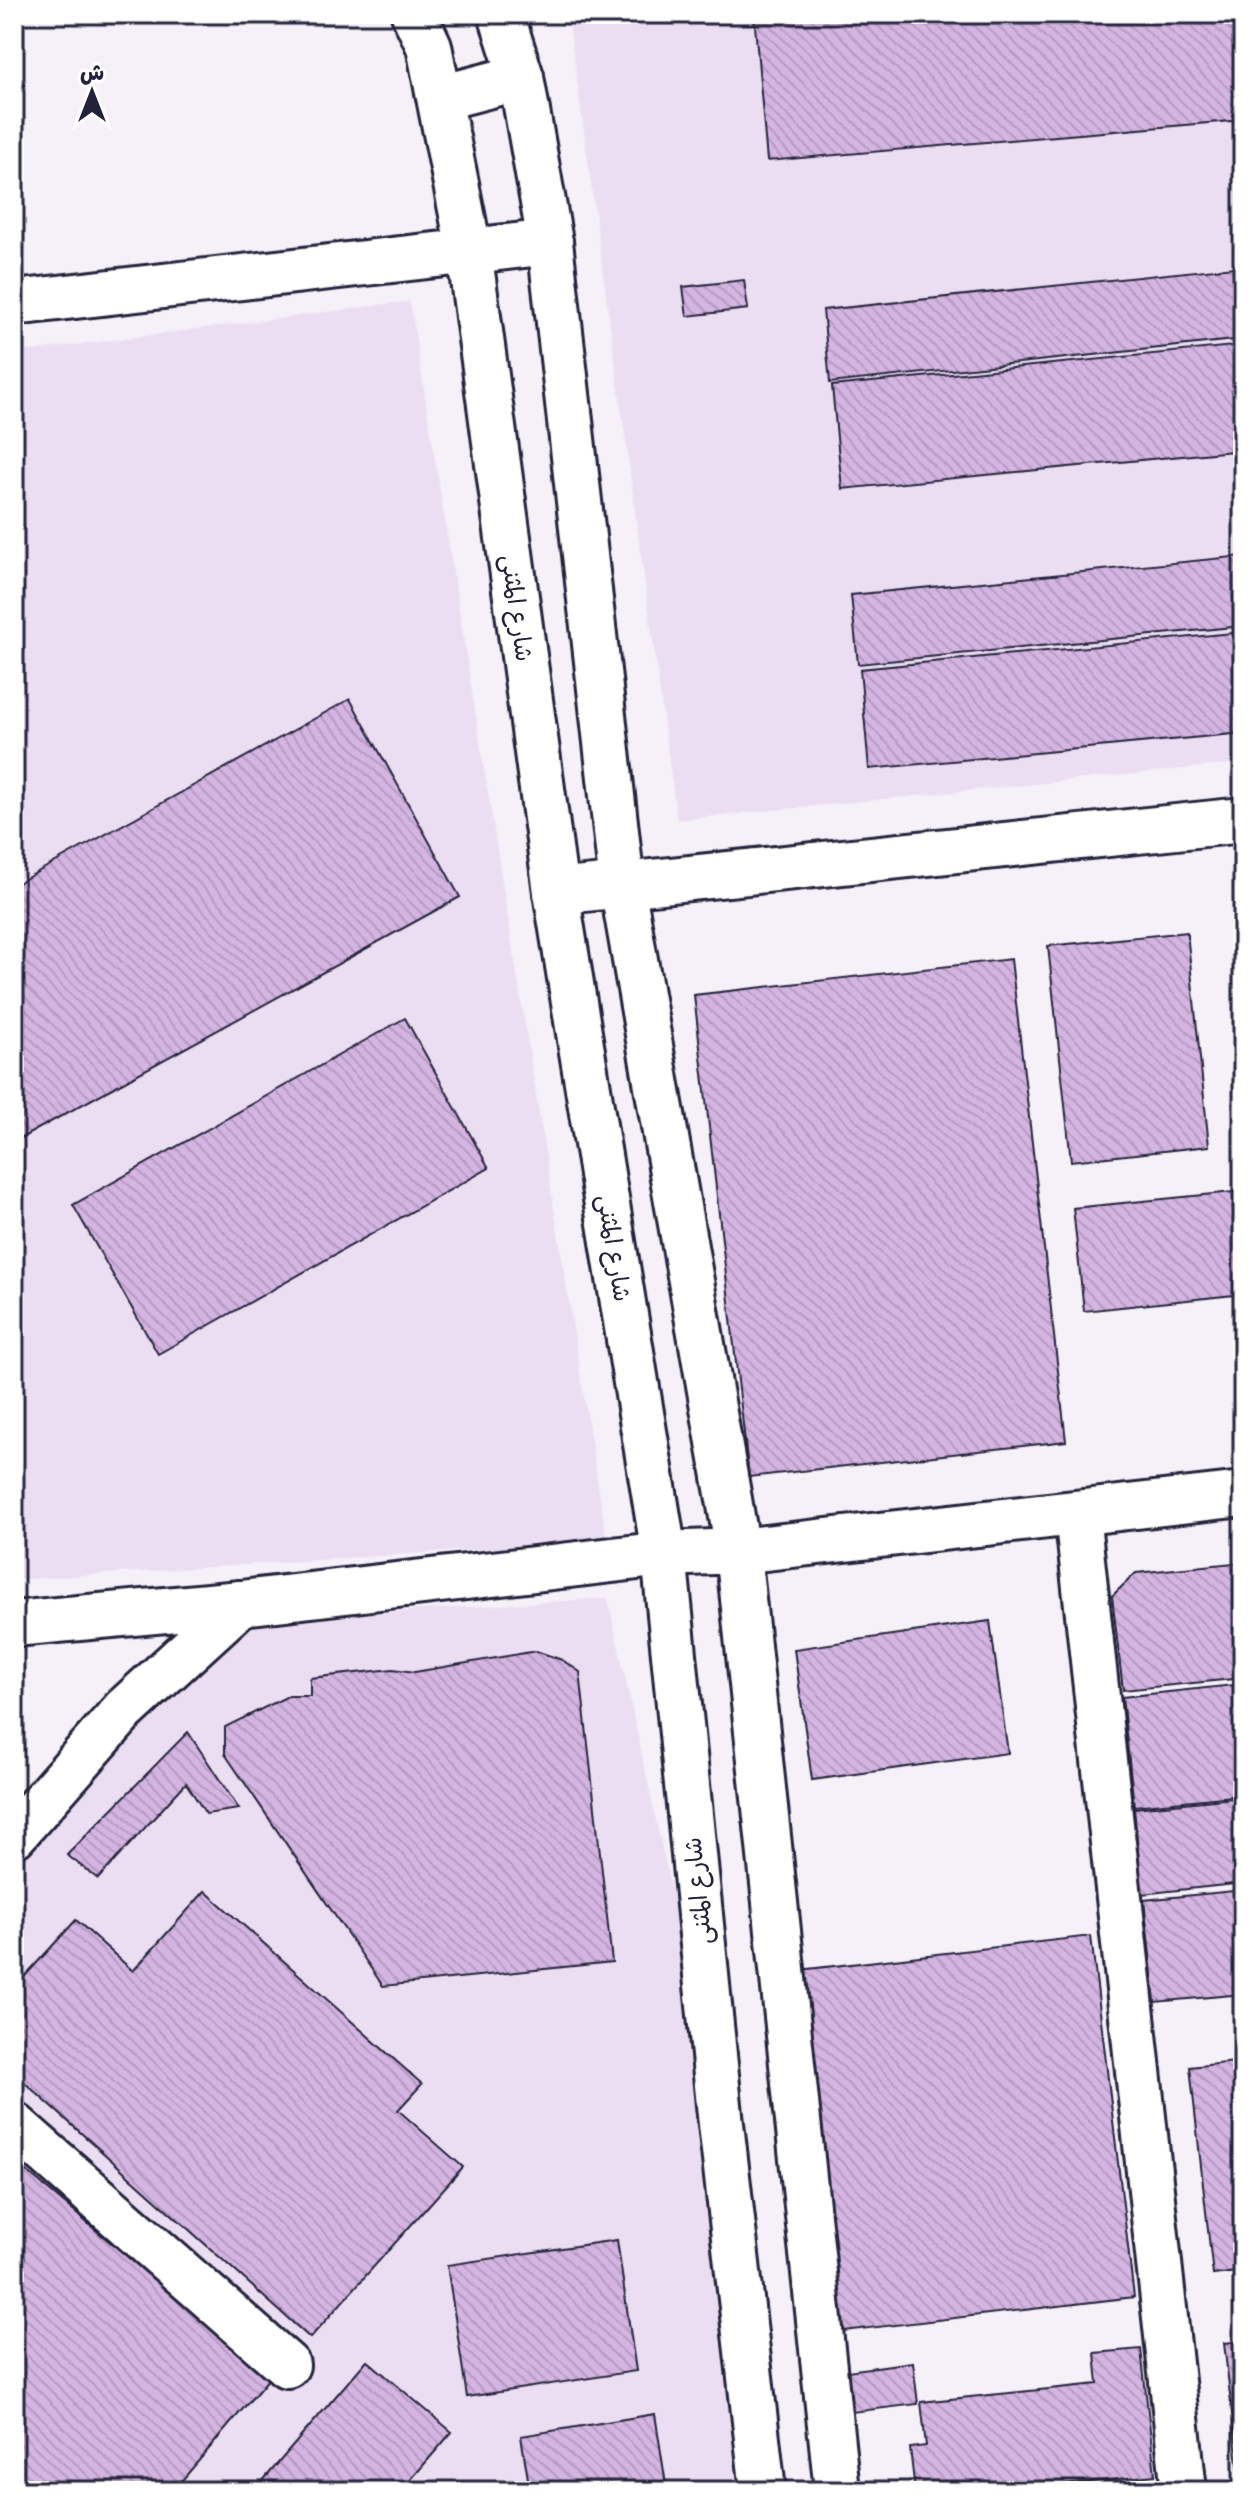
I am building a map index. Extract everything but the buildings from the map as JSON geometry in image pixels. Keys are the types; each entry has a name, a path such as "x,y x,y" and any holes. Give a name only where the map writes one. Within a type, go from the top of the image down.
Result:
{"street":[{"name":"شارع المثنى","path":"414,14 429,46 469,250 556,892 664,1554 720,2115 763,2491"},
{"path":"501,14 521,77 550,242 622,885 738,1551 837,2491"},
{"path":"440,98 521,77"},
{"path":"14,303 550,242"},
{"path":"556,892 1243,820"},
{"path":"14,1624 241,1603 664,1554 738,1551 1243,1494"},
{"path":"1077,1514 1184,2491"},
{"path":"14,1835 124,1710 241,1603"},
{"path":"14,2125 287,2365"}],"shaded area":[{"path":"568,14 1243,14 1243,763 677,820"},
{"path":"410,301 607,1541 14,1580 14,353"},
{"path":"608,1598 720,2115 763,2491 14,2491 14,1835 251,1621"}]}
